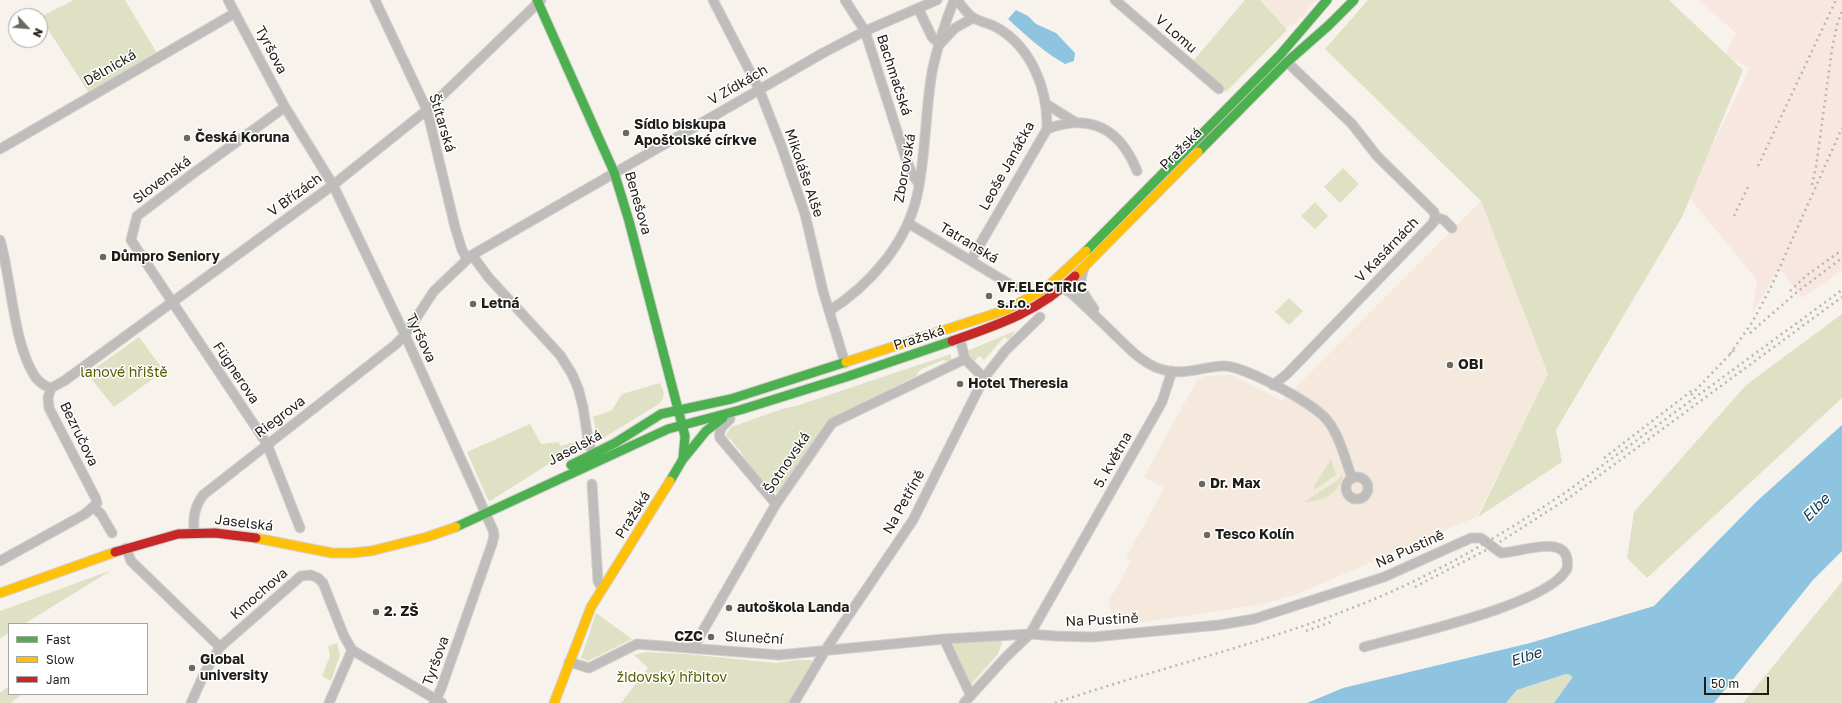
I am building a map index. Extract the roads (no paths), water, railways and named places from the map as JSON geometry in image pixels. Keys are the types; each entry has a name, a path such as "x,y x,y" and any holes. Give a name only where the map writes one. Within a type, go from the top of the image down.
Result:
{"street":[{"name":"Tyršova","path":"228,0 286,107 333,185 405,335 486,513 494,536 437,702"},
{"name":"Štítarská","path":"374,0 427,110 455,227 462,250 548,341 564,361 578,388 583,407 589,446 594,452"},
{"name":"Mikoláše Alše","path":"713,0 759,89 781,145 805,214 829,311 845,363"},
{"name":"Bachmačská","path":"845,0 865,30 905,156 912,174 919,184"},
{"name":"V Zídkách","path":"469,257 614,172 865,30 937,0"},
{"name":"Zborovská","path":"829,311 855,293 878,270 889,255 908,223 919,184 932,72 954,0"},
{"name":"Leoše Janáčka","path":"958,0 973,18 997,27 1007,34 1021,49 1035,70 1046,104 1046,129 971,260"},
{"name":"V Lomu","path":"1115,0 1220,89"},
{"name":"Pražská","path":"678,410 731,399 955,328 1006,310 1045,289 1068,269 1280,55 1327,0"},
{"name":"Pražská","path":"554,703 591,607 635,539 683,459 685,442 682,425 737,411 960,339 1001,324 1048,300 1063,288 1287,62 1329,25 1354,0"},
{"name":"V Břízách","path":"51,388 64,381 333,185 427,110 538,1"},
{"name":"Benešova","path":"538,1 614,172 629,222 682,425"},
{"path":"918,8 932,37 940,44 955,28 973,18"},
{"name":"Dělnická","path":"0,149 235,13"},
{"name":"V Kasárnách","path":"1273,385 1287,374 1433,223 1435,217 1434,212 1383,162 1352,124 1287,62"},
{"path":"1046,104 1075,122"},
{"name":"Slovenská","path":"172,302 131,240 137,216 195,172 286,107"},
{"path":"1046,129 1075,122 1092,124 1107,131 1117,139 1130,155 1137,171"},
{"path":"1435,217 1444,220 1452,228"},
{"name":"Tatranská","path":"908,223 1016,288"},
{"name":"Bezručova","path":"0,240 6,262 21,342 26,359 40,383 51,388 48,398 49,408 96,499 96,503 93,507"},
{"name":"Riegrova","path":"194,533 194,512 203,495 387,352 405,335 434,291 469,257"},
{"path":"1084,267 1080,280 1082,290 1103,324"},
{"path":"1063,288 1068,269"},
{"path":"1045,289 1063,288 1071,293 1139,358 1155,367 1187,373 1212,367 1234,367 1254,374 1314,409 1326,418 1334,429 1352,478"},
{"name":"Fügnerova","path":"172,302 267,444 300,528"},
{"name":"Na Petříně","path":"794,703 826,649 913,520 984,378 1006,350 1040,317"},
{"path":"960,339 965,359 984,378"},
{"name":"Šotnovská","path":"693,648 776,504 832,423 965,359"},
{"name":"5. května","path":"968,700 1005,658 1030,634 1162,402 1172,371"},
{"name":"Jaselská","path":"486,513 594,452 614,443 661,414 678,410"},
{"path":"737,411 721,427 719,433 722,441 776,504"},
{"path":"683,459 699,437 711,427 737,411"},
{"name":"Jaselská","path":"0,593 126,548 168,536 194,533 238,534 332,553 371,551 427,538 464,524 668,429 682,425"},
{"path":"592,484 598,581 602,588"},
{"path":"0,561 85,514 93,507 101,514 112,534"},
{"name":"Na Pustině","path":"1030,634 1093,637 1219,625 1254,619 1384,576 1474,537 1481,538 1501,553 1548,546 1560,549 1565,556 1567,569 1561,578 1518,602 1473,617 1364,647"},
{"path":"126,548 130,561 220,647"},
{"name":"Kmochova","path":"191,703 205,672 220,647 301,576 307,574 316,576 323,583 344,636 352,650"},
{"name":"Sluneční","path":"569,662 589,668 637,644 779,655 826,649 944,639 1030,634"},
{"path":"944,639 968,700"},
{"path":"329,703 352,650 437,702"}],"water":[{"path":"1016,10 1028,16 1036,24 1056,33 1075,53 1074,61 1065,64 1042,49 1021,31 1008,19"},
{"name":"Elbe","path":"1842,425 1842,551 1813,580 1714,703 1554,703 1572,678 1571,675 1566,674 1517,690 1506,703 1307,703 1343,688 1530,643 1654,606 1757,501"}],"railway":[{"path":"1758,166 1836,0"},
{"path":"1812,185 1816,167 1832,49 1837,25 1842,11"},
{"path":"1730,354 1753,321 1771,287 1842,128"},
{"path":"1734,216 1748,187"},
{"path":"1790,291 1807,275 1842,250"},
{"path":"1750,333 1797,292 1842,258"},
{"path":"1055,703 1283,633 1385,595 1439,569 1491,540 1566,492 1842,290"},
{"path":"1415,587 1492,547 1570,497 1842,297"},
{"path":"1691,395 1734,350"},
{"path":"1604,458 1694,389"},
{"path":"1306,631 1334,621"}],"place":[{"name":"Sídlo biskupa Apoštolské církve","path":"626,133"},
{"name":"Česká Koruna","path":"187,138"},
{"name":"Důmpro Seniory","path":"103,257"},
{"name":"VF.ELECTRIC s.r.o.","path":"989,296"},
{"name":"Letná","path":"473,304"},
{"name":"OBI","path":"1450,365"},
{"name":"Hotel Theresia","path":"960,384"},
{"name":"Dr. Max","path":"1202,484"},
{"name":"Tesco Kolín","path":"1207,535"},
{"name":"autoškola Landa","path":"729,608"},
{"name":"2. ZŠ","path":"376,612"},
{"name":"CZC","path":"711,637"},
{"name":"Global university","path":"192,668"}],"park label":[{"name":"lanové hřiště","path":"124,373"},
{"name":"židovský hřbitov","path":"672,678"}]}
